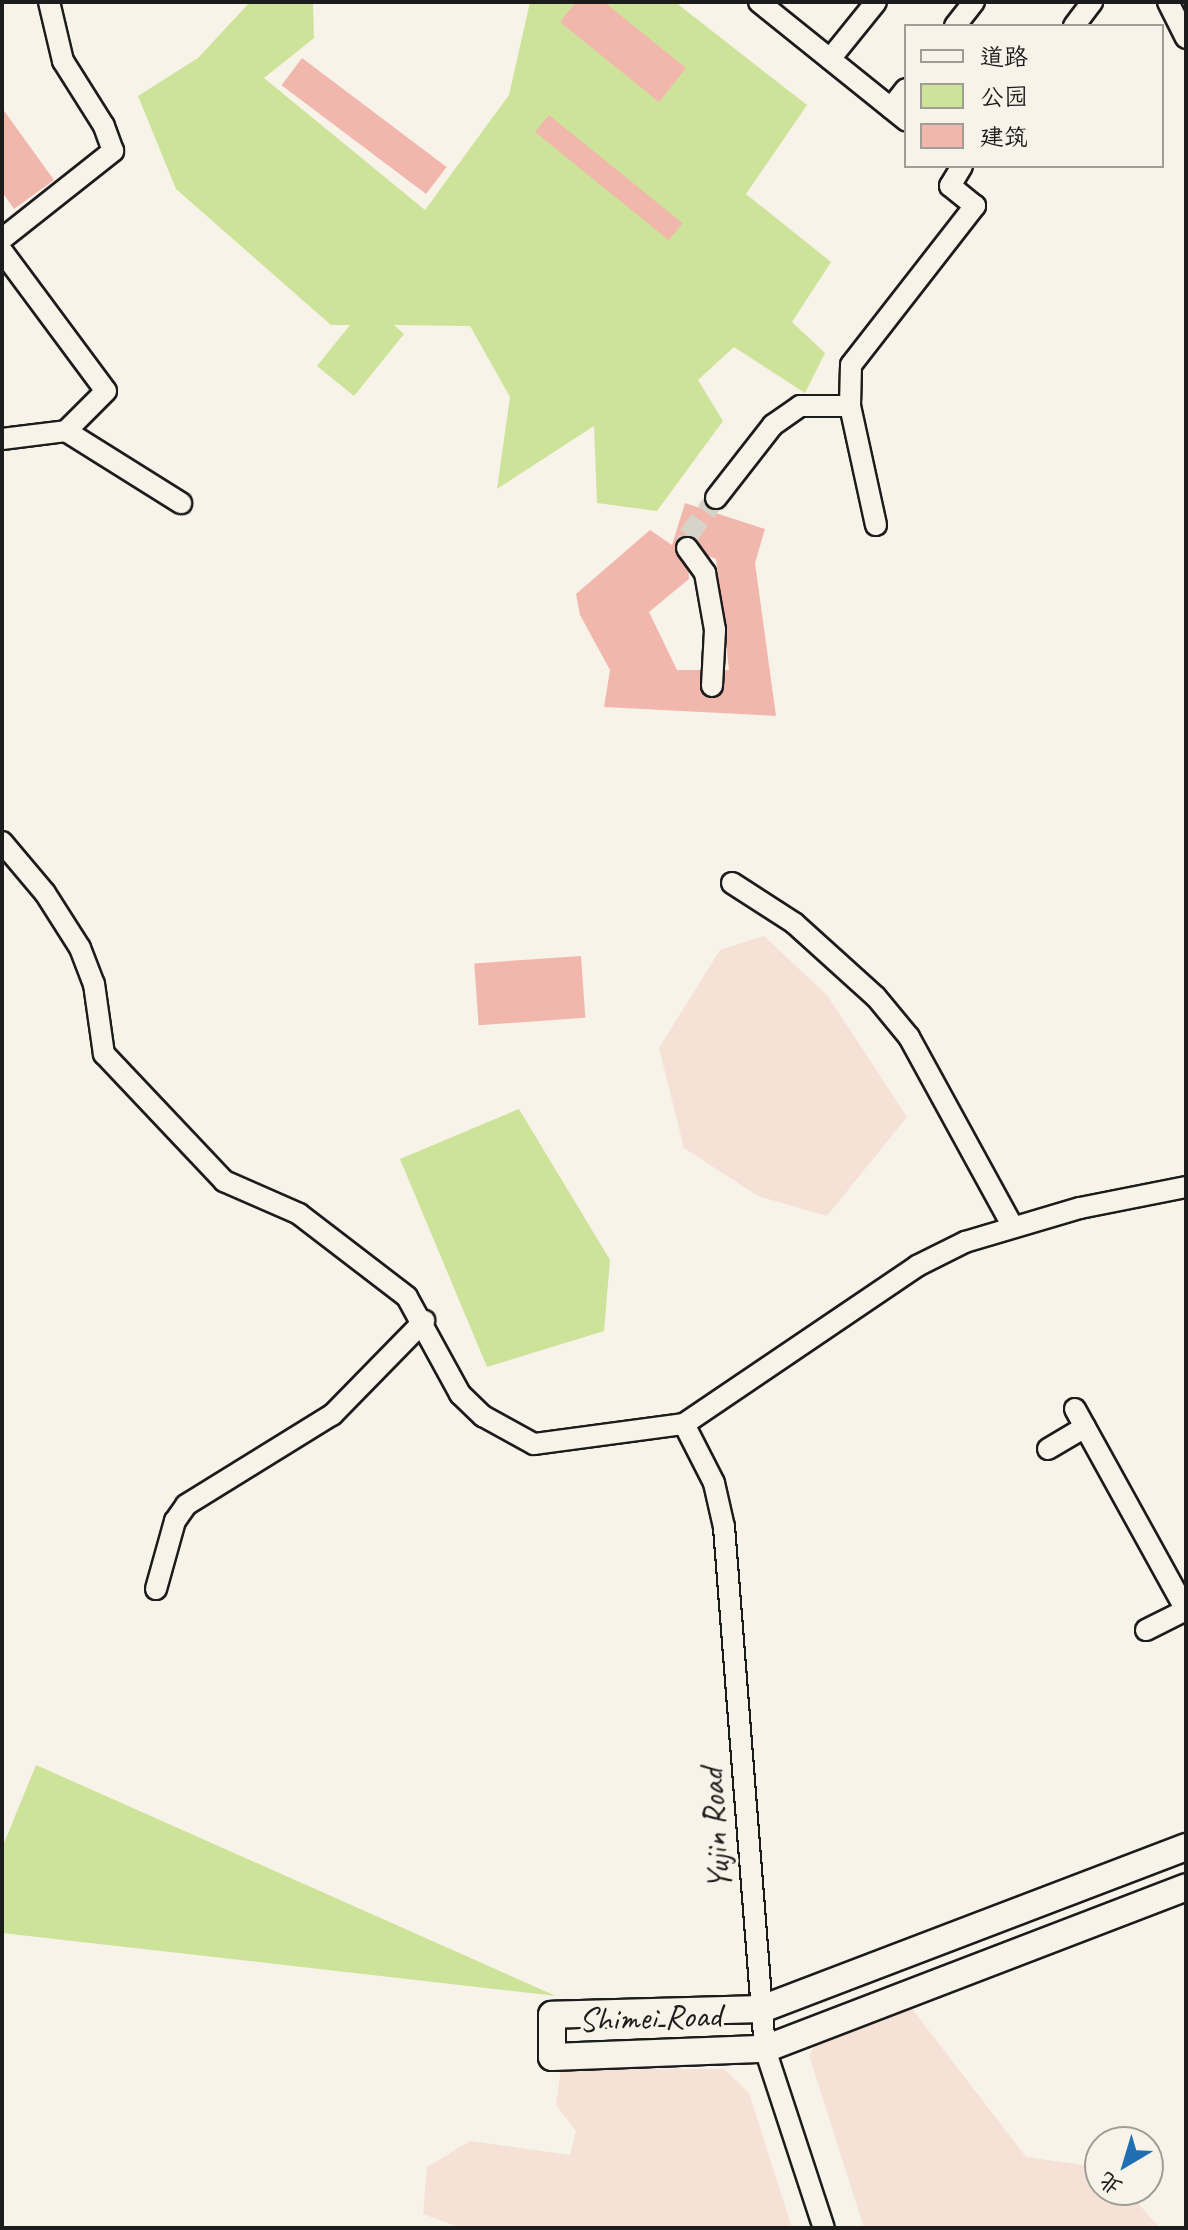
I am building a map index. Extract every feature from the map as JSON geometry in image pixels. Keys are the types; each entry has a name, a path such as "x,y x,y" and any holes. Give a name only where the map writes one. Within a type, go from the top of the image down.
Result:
{"main road":[{"name":"Shimei Road","path":"1186,1847 762,2009 552,2015 552,2057 765,2049 1186,1887"}],"street":[{"path":"2,239 113,151 104,126 63,61 49,2"},
{"path":"759,2 898,114"},
{"path":"830,59 876,2"},
{"path":"957,24 974,2"},
{"path":"1076,24 1092,2"},
{"path":"1170,3 1186,38"},
{"path":"876,525 850,406 851,365 975,206 950,186 963,168"},
{"path":"2,251 106,391 66,431 2,439"},
{"path":"716,498 773,425 800,406 850,406"},
{"path":"66,431 181,503"},
{"path":"687,548 705,573 715,630 712,686"},
{"path":"2,842 45,893 80,948 94,984 104,1054 224,1181 299,1214 407,1297 424,1321 460,1394 483,1416 534,1444 684,1424 917,1266 1012,1225 1186,1187"},
{"path":"732,883 794,923 876,997 909,1037 1012,1225"},
{"path":"156,1589 175,1521 186,1505 332,1415 424,1321"},
{"path":"1075,1409 1186,1610 1146,1630"},
{"name":"Yujin Road","path":"684,1424 714,1483 724,1527 765,2049 824,2228"},
{"path":"1048,1449 1085,1427"}],"shaded area":[{"path":"764,936 827,995 907,1117 827,1216 758,1196 684,1148 659,1048 720,950"},
{"path":"909,2005 1026,2157 1084,2165 1084,2206 1140,2206 1160,2228 864,2228 809,2055 821,2037"},
{"path":"561,2068 724,2069 749,2093 792,2228 462,2228 423,2214 427,2167 470,2141 570,2155 576,2131 556,2105"}],"green space":[{"path":"250,2 313,4 314,38 264,78 425,210 509,95 530,2 675,2 807,105 746,194 831,262 792,322 825,353 805,393 734,347 698,380 723,421 657,511 597,503 594,426 497,489 510,397 470,326 394,325 404,334 354,396 317,366 350,325 331,325 176,189 138,96 198,58"},
{"path":"519,1109 610,1260 604,1331 487,1367 400,1159"},
{"path":"36,1765 556,1996 2,1933 2,1848"}],"building":[{"path":"576,2 604,2 686,68 659,102 560,22"},
{"path":"302,58 447,167 426,194 282,85"},
{"path":"2,108 54,180 14,209 2,192"},
{"path":"549,115 683,223 669,240 535,132"},
{"path":"685,503 765,529 755,563 776,716 604,707 610,670 580,615 576,594 650,530 672,545","holes":["687,548 716,559 729,670 677,670 649,612 689,579"]},
{"path":"581,956 585,1018 479,1025 474,963"}],"tunnel":[{"path":"687,548 688,536 716,498"}]}
